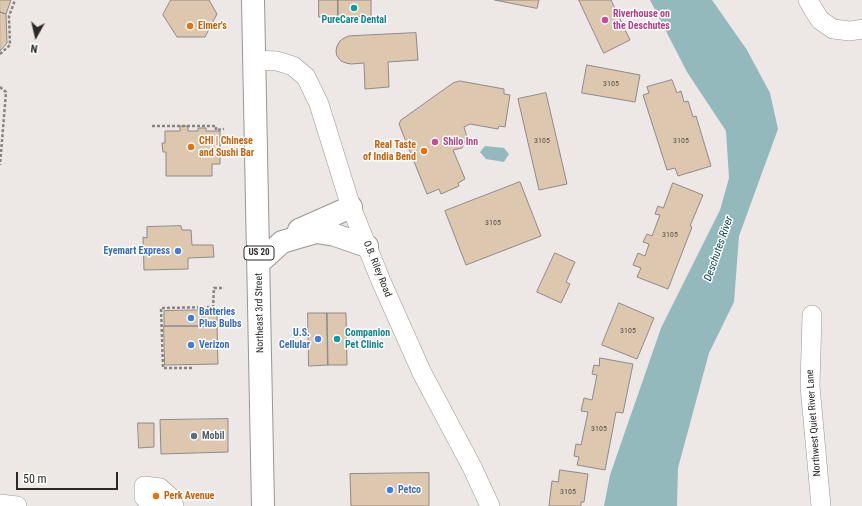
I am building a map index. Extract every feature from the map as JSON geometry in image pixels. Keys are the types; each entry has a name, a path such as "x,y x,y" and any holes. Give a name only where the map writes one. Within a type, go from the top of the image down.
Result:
{"main road":[{"name":"Northeast 3rd Street","path":"253,0 263,506"},
{"path":"259,263 293,232 351,207"},
{"path":"282,242 316,232 335,235 367,246"}],"street":[{"path":"808,0 820,20 833,29 850,31 862,29"},
{"name":"O.B. Riley Road","path":"254,60 277,61 293,66 306,77 319,104 351,207 390,302 422,373 469,460 490,506"},
{"name":"Northwest Quiet River Lane","path":"812,315 810,386 821,506"},
{"path":"154,506 144,497 144,486 160,488 171,498 174,506"},
{"path":"0,504 17,506"}],"path":[{"path":"0,54 10,45 9,16 15,0"},
{"path":"0,87 6,92 0,165"},
{"path":"152,126 216,126 216,130 224,129"},
{"path":"192,368 164,368 161,308 213,307 214,288 224,288"}],"water":[{"name":"Deschutes River","path":"650,0 712,0 747,50 770,93 778,129 739,236 734,302 709,353 678,468 677,506 604,506 610,475 661,328 720,210 729,178 726,131 687,72"},
{"path":"485,146 504,148 509,154 504,162 486,159 480,152"}],"building":[{"path":"0,0 11,0 6,14 0,12"},
{"name":"Elmer's","path":"171,0 209,0 217,14 205,37 177,37 163,15"},
{"path":"319,0 338,0 338,17 319,17"},
{"name":"PureCare Dental","path":"338,0 371,0 371,17 338,17"},
{"path":"495,0 539,0 537,8"},
{"name":"Riverhouse on the Deschutes","path":"579,0 611,0 630,40 604,53"},
{"path":"0,12 6,14 7,43 0,51"},
{"path":"416,33 418,60 388,62 389,87 365,89 364,63 346,63 341,61 337,56 337,46 340,41 349,36"},
{"path":"587,65 640,75 635,102 582,93"},
{"path":"672,80 677,93 681,91 684,102 688,101 693,117 696,116 711,166 678,176 675,168 667,170 643,95 649,93 647,87"},
{"name":"Shilo Inn","path":"460,81 504,89 504,94 510,95 505,127 499,126 498,129 470,124 464,127 467,137 462,148 453,150 465,179 458,183 459,186 441,194 439,189 427,194 399,124 401,120 453,83"},
{"path":"546,93 567,184 539,190 518,99"},
{"name":"CHI | Chinese and Sushi Bar","path":"180,126 188,126 188,131 198,131 198,128 206,128 206,131 220,131 220,164 212,164 212,176 166,176 166,152 163,152 162,143 165,143 165,131 180,131"},
{"path":"520,182 541,236 466,265 445,211"},
{"path":"673,183 703,195 690,226 692,227 668,289 637,277 641,268 633,265 638,253 645,256 649,244 643,242 647,234 652,236 660,215 655,214 658,206 663,208"},
{"name":"Eyemart Express","path":"181,226 182,230 191,230 192,245 213,245 214,257 188,258 188,269 144,270 143,237 147,238 147,227"},
{"path":"555,253 575,262 566,282 570,284 561,303 537,292"},
{"path":"619,303 654,318 637,359 602,345"},
{"name":"Batteries Plus Bulbs","path":"217,310 217,326 164,326 164,311"},
{"name":"U.S. Cellular","path":"308,313 327,313 328,365 309,366"},
{"name":"Companion Pet Clinic","path":"327,313 346,313 347,365 328,365"},
{"name":"Verizon","path":"164,326 217,326 218,364 165,365"},
{"path":"600,358 633,364 623,413 616,412 605,470 577,465 579,457 574,456 576,444 581,445 588,412 581,411 584,398 592,400 597,375 592,374 594,365 599,366"},
{"name":"Mobil","path":"228,419 228,452 161,454 160,420"},
{"path":"138,423 154,423 154,447 139,448"},
{"path":"560,470 588,474 584,502 581,502 581,506 549,506 552,481 558,482"},
{"name":"Petco","path":"429,473 429,506 351,506 350,474"}],"place":[{"name":"PureCare Dental","path":"354,8"},
{"name":"Riverhouse on the Deschutes","path":"605,20"},
{"name":"Elmer's","path":"190,26"},
{"name":"Shilo Inn","path":"435,142"},
{"name":"CHI | Chinese and Sushi Bar","path":"191,147"},
{"name":"Real Taste of India Bend","path":"424,151"},
{"name":"Eyemart Express","path":"178,251"},
{"name":"Batteries Plus Bulbs","path":"191,318"},
{"name":"U.S. Cellular","path":"318,339"},
{"name":"Companion Pet Clinic","path":"337,339"},
{"name":"Verizon","path":"191,345"},
{"name":"Mobil","path":"194,436"},
{"name":"Petco","path":"390,490"},
{"name":"Perk Avenue","path":"156,496"}]}
